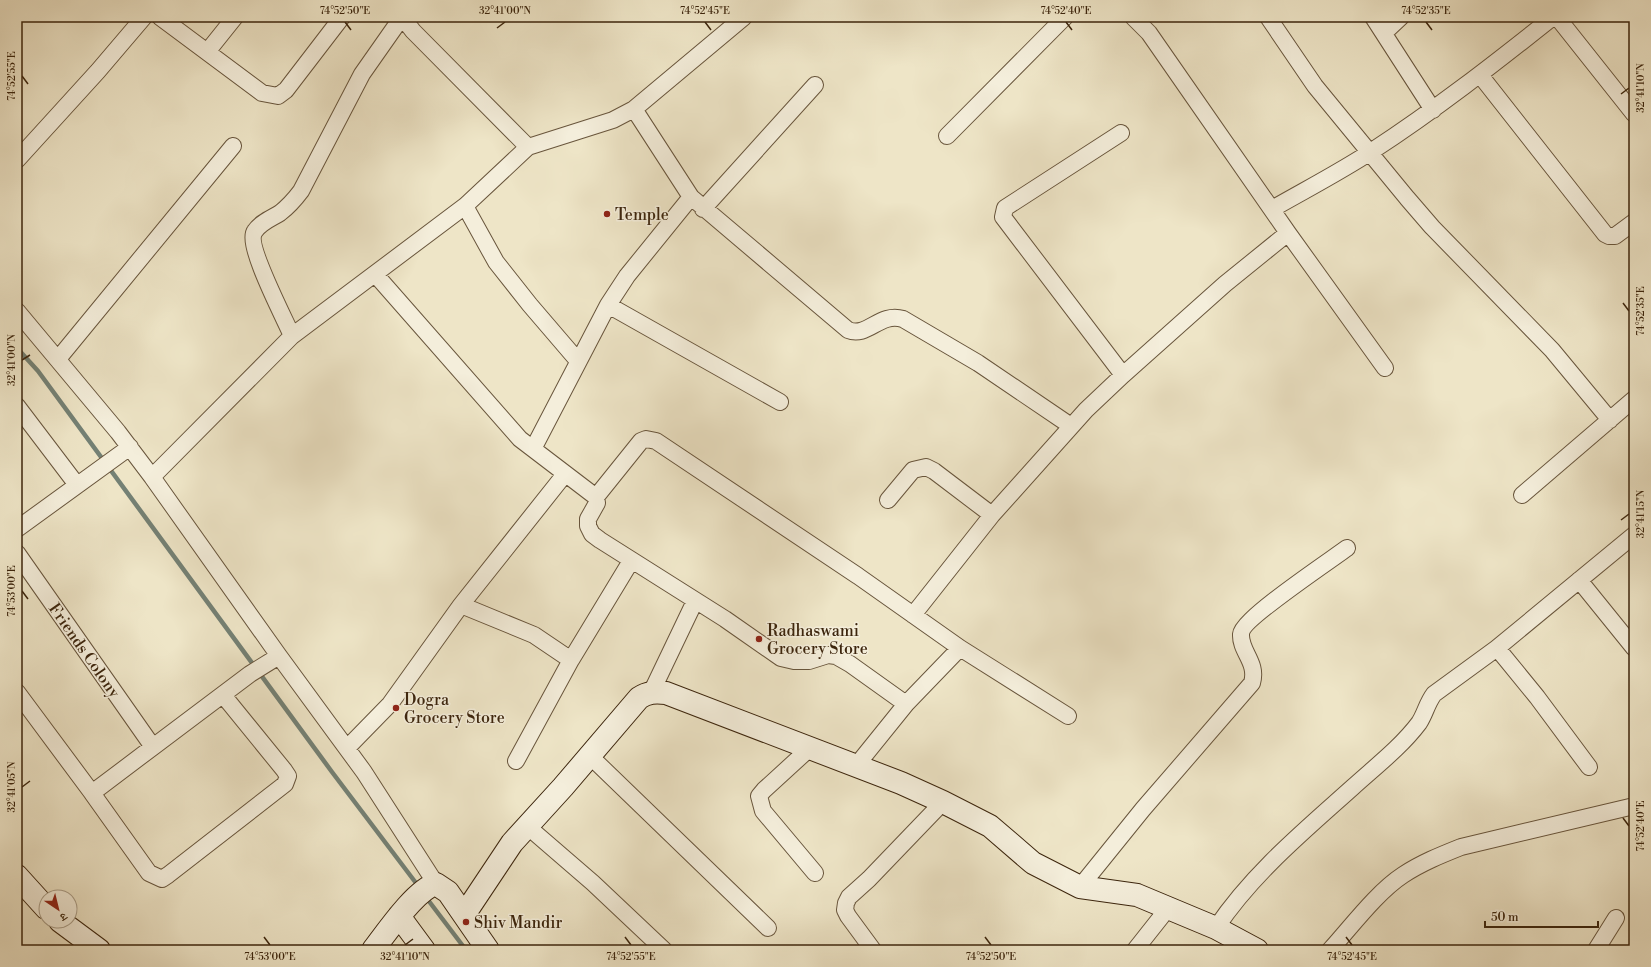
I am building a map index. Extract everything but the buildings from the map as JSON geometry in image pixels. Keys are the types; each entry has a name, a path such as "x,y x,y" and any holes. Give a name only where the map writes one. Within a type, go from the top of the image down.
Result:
{"street":[{"path":"17,160 98,71 144,17"},
{"path":"160,17 262,93 278,96 286,90 342,17"},
{"path":"207,52 235,17"},
{"path":"152,477 292,336 465,206 528,147 613,120 634,110 744,17"},
{"path":"947,136 1065,17"},
{"path":"1133,17 1149,33 1288,233 1385,368"},
{"path":"1268,17 1316,86 1432,227 1552,350 1610,420"},
{"path":"1373,17 1433,110"},
{"path":"1384,33 1401,17"},
{"path":"1272,209 1370,152 1433,110 1553,17"},
{"path":"1557,17 1634,114"},
{"path":"292,336 256,257 253,241 254,232 260,225 292,203 302,191 362,74 403,18 413,31 528,147"},
{"path":"1480,75 1605,234 1615,236 1634,222"},
{"path":"703,209 815,85"},
{"path":"634,110 691,196 703,209 848,330 858,332 886,318 895,317 903,319 978,363 1071,426"},
{"path":"1121,133 1005,208 1003,217 1123,375"},
{"path":"58,359 233,146"},
{"path":"533,449 608,305 627,276 691,196"},
{"path":"465,206 496,262 530,305 578,361"},
{"path":"913,615 992,515 1071,426 1123,375 1225,284 1288,233"},
{"path":"375,274 520,439 564,474 591,491 596,497 597,503 588,519 588,526 592,534 780,658 794,661 809,661 828,655 836,656 850,664 906,704"},
{"path":"608,305 780,402"},
{"path":"17,311 130,447 279,656 347,748 433,885 444,887 488,950"},
{"path":"1522,495 1634,400"},
{"path":"17,406 77,485"},
{"path":"596,497 641,441 646,439 656,441 858,576 960,648 1068,716"},
{"path":"17,529 114,457 130,447"},
{"path":"888,500 913,470 926,467 934,471 992,515"},
{"path":"347,748 390,704 461,605 564,474"},
{"path":"1216,928 1231,906 1276,855 1375,768 1409,734 1423,717 1434,694 1497,648 1634,535"},
{"path":"1080,888 1143,809 1252,683 1254,675 1253,668 1242,642 1241,632 1246,623 1348,548"},
{"name":"Friends Colony","path":"17,552 153,747"},
{"path":"516,761 572,660 631,561"},
{"path":"1579,580 1634,648"},
{"path":"652,693 695,601"},
{"path":"461,605 534,635 572,660"},
{"path":"856,766 906,704 960,648"},
{"path":"1497,648 1537,697 1589,767"},
{"path":"92,793 250,674 279,656"},
{"path":"17,692 149,873 162,879 286,784 288,776 284,770 223,695"},
{"path":"464,915 512,843 590,756 639,698 647,693 666,693 856,766 943,802 990,826 1033,863 1080,888 1137,895 1169,907 1216,928 1257,950"},
{"path":"810,748 759,796 763,811 815,873"},
{"path":"590,756 768,928"},
{"path":"874,950 848,916 846,903 849,897 869,879 943,802"},
{"path":"1330,950 1386,890 1402,876 1439,855 1461,847 1634,806"},
{"path":"527,826 593,883 664,950"},
{"path":"17,876 38,899"},
{"path":"373,950 403,911 433,885"},
{"path":"1136,950 1169,907"},
{"path":"403,911 424,950"},
{"path":"1596,950 1616,918"},
{"path":"71,929 99,950"}],"waterway":[{"path":"17,348 38,371 332,772 419,887"},
{"path":"425,896 466,950"}],"place":[{"name":"Temple","path":"607,214"},
{"name":"Radhaswami Grocery Store","path":"759,639"},
{"name":"Dogra Grocery Store","path":"396,708"},
{"name":"Shiv Mandir","path":"466,922"}]}
